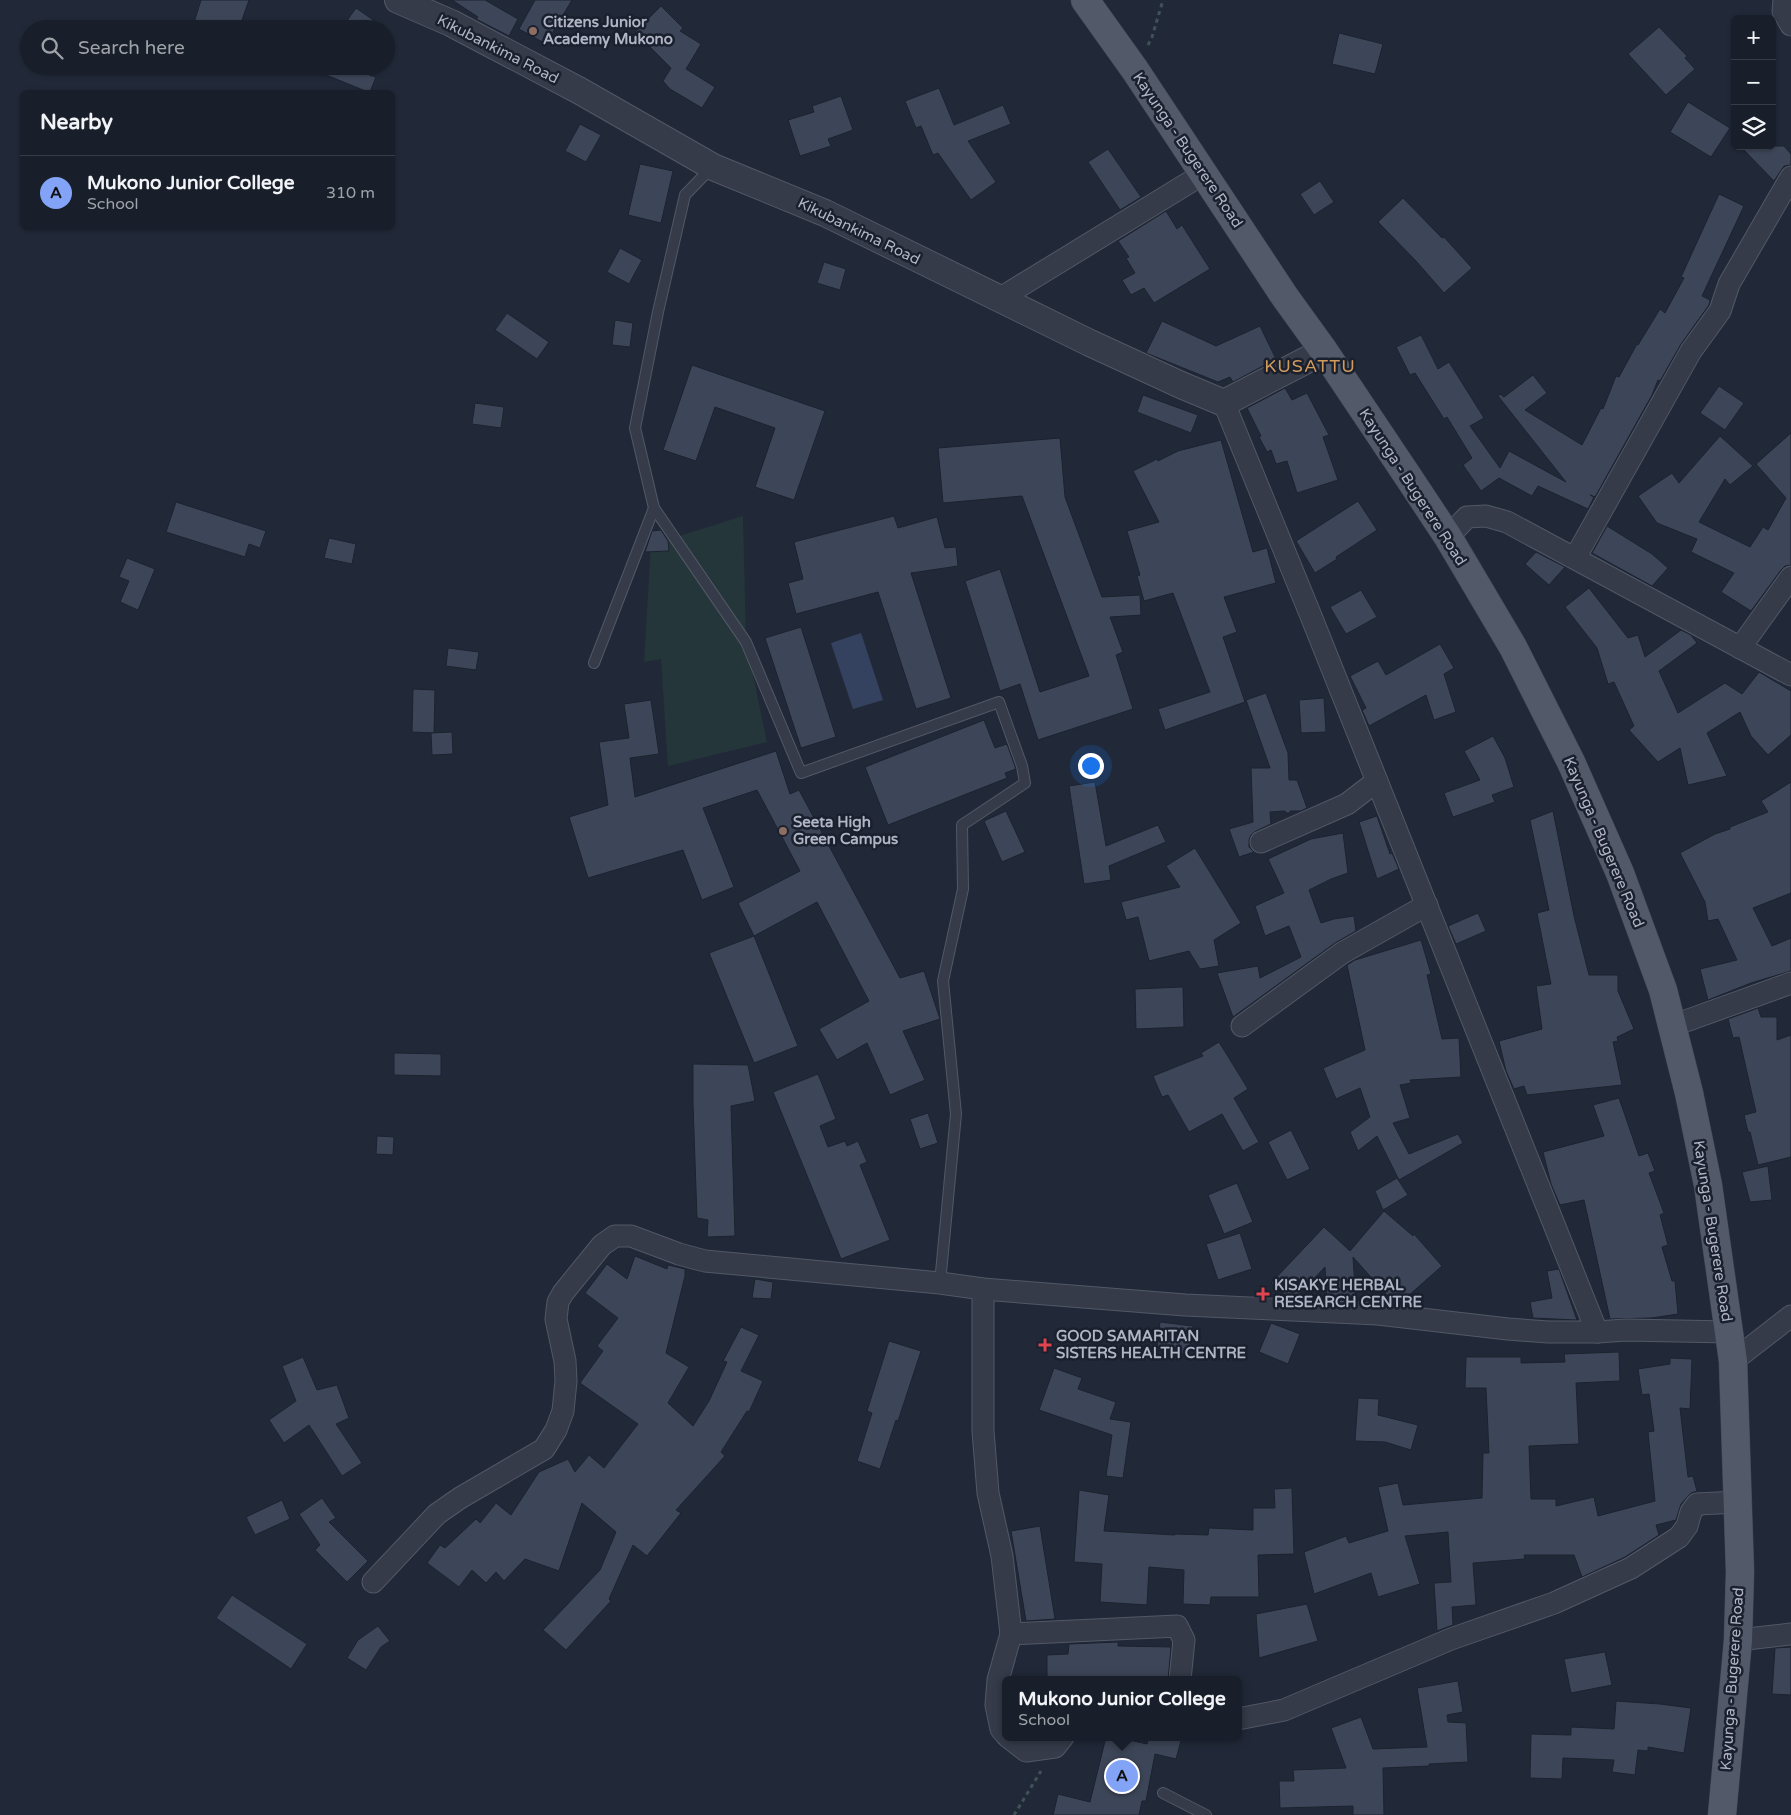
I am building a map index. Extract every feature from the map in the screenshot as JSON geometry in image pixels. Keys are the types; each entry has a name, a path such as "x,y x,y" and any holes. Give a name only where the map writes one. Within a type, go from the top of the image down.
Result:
{"main road":[{"name":"Kayunga - Bugerere Road","path":"1085,0 1135,70 1285,297 1324,351 1448,537 1513,647 1571,762 1620,873 1663,990 1689,1093 1708,1185 1733,1361 1740,1572 1738,1640 1722,1815"}],"street":[{"name":"Kikubankima Road","path":"398,0 451,23 580,91 713,167 825,213 1172,382 1224,402"},
{"path":"1784,0 1783,11 1791,25"},
{"path":"999,299 1203,174"},
{"path":"1575,558 1691,351 1720,311 1729,284 1790,177"},
{"path":"1324,351 1224,402 1597,1332"},
{"path":"1448,537 1467,517 1486,516 1507,522 1791,675"},
{"path":"1740,648 1791,577"},
{"path":"1261,842 1347,804 1377,781"},
{"path":"1242,1026 1342,954 1427,905"},
{"path":"1672,1026 1791,984"},
{"path":"373,1582 437,1514 460,1498 544,1449 556,1430 563,1411 566,1381 556,1319 558,1302 563,1293 602,1245 615,1236 631,1236 705,1261 940,1283 984,1289 1185,1305 1378,1314 1548,1332 1626,1330 1730,1332"},
{"path":"984,1289 983,1431 988,1493 1002,1556 1011,1634 998,1680 996,1705 1002,1730"},
{"path":"1733,1361 1791,1316"},
{"path":"1242,1718 1284,1710 1451,1639 1554,1603 1631,1568 1679,1538 1687,1526 1691,1512 1697,1504 1738,1502"},
{"path":"1011,1634 1177,1626 1184,1640 1180,1676"},
{"path":"1738,1640 1791,1634"},
{"path":"1013,1741 1026,1751 1059,1742"}],"lane":[{"path":"713,167 685,195 658,312 635,428 654,508 746,642 801,773 999,702 1022,766 1025,784 962,825 963,889 943,981 956,1114 940,1283"},
{"path":"594,663 654,508"},
{"path":"1163,1793 1206,1815"}],"path":[{"path":"1135,70 1152,36 1163,0"},
{"path":"1014,1815 1059,1742"}],"shaded area":[{"path":"743,516 746,642 767,742 668,766 661,659 644,662 651,545"}],"water":[{"path":"861,633 883,700 853,709 831,643"}],"building":[{"path":"201,0 249,0 242,20 195,20"},
{"path":"452,0 485,0 518,19 509,36 476,19 478,17"},
{"path":"535,0 572,0 546,44 519,29"},
{"path":"661,6 683,28 680,31 701,44 686,69 715,87 702,108 670,89 663,81 671,68 635,32"},
{"path":"356,8 373,20 347,20"},
{"path":"1659,27 1687,56 1685,58 1695,69 1666,95 1628,54"},
{"path":"1339,33 1383,44 1375,74 1332,64"},
{"path":"326,75 369,75 376,77 371,90 363,90"},
{"path":"939,88 954,125 1003,105 1011,124 968,141 996,182 971,200 938,153 933,155 921,126 916,128 905,101"},
{"path":"841,96 853,130 828,139 831,146 800,156 788,120 814,112 812,106"},
{"path":"1688,102 1730,128 1711,157 1670,132"},
{"path":"580,124 601,135 586,162 565,151"},
{"path":"1776,146 1784,146 1791,154 1791,165 1784,166 1774,181 1744,150 1776,150"},
{"path":"1108,149 1141,197 1120,210 1088,162"},
{"path":"640,164 673,171 661,223 628,215"},
{"path":"1320,181 1334,202 1314,215 1300,194"},
{"path":"1719,194 1744,206 1702,296 1710,300 1709,305 1681,344 1660,381 1658,380 1652,395 1595,497 1590,495 1594,497 1588,509 1538,486 1532,496 1499,478 1481,491 1463,465 1472,458 1447,417 1444,419 1415,373 1410,375 1396,347 1421,335 1438,369 1449,362 1484,418 1470,426 1500,468 1509,451 1566,482 1498,396 1500,394 1504,397 1533,375 1547,393 1525,410 1582,445 1601,408 1603,409 1616,376 1619,377 1637,344 1660,309 1665,313 1684,278 1681,277"},
{"path":"1403,198 1442,238 1444,237 1472,268 1444,293 1378,222"},
{"path":"1166,211 1177,229 1182,225 1210,269 1154,303 1144,288 1131,295 1122,280 1135,273 1126,258 1129,257 1118,241"},
{"path":"620,248 642,260 629,284 607,272"},
{"path":"824,262 846,269 840,290 817,283"},
{"path":"507,313 549,342 537,359 495,330"},
{"path":"615,320 633,323 630,347 612,345"},
{"path":"1162,321 1216,346 1260,326 1276,359 1233,382 1230,377 1218,382 1146,353"},
{"path":"692,365 825,411 794,500 755,487 775,428 715,407 696,461 663,450"},
{"path":"1719,386 1744,403 1725,430 1700,413"},
{"path":"1285,388 1292,400 1307,393 1329,435 1323,437 1338,480 1297,493 1287,461 1276,464 1271,450 1267,452 1247,408"},
{"path":"1143,395 1198,415 1191,433 1137,412"},
{"path":"475,403 504,407 501,428 472,424"},
{"path":"1791,433 1791,565 1785,566 1781,570 1751,611 1721,592 1734,573 1691,552 1697,539 1657,523 1638,496 1672,473 1679,483 1720,436 1753,466 1730,485 1725,479 1699,522 1750,547 1763,527 1768,530 1786,498 1756,464"},
{"path":"1060,438 1065,497 1102,597 1140,595 1141,615 1110,617 1123,652 1116,655 1133,709 1038,740 1020,684 1000,691 965,581 1000,569 1040,692 1089,676 1022,496 943,503 938,448"},
{"path":"1221,440 1253,552 1267,548 1276,583 1224,597 1237,632 1223,637 1245,702 1165,730 1158,709 1210,692 1173,593 1144,601 1137,576 1140,575 1127,531 1159,522 1133,471 1178,451"},
{"path":"1358,501 1377,530 1315,573 1296,541"},
{"path":"176,502 266,531 260,548 249,544 245,557 166,532"},
{"path":"894,516 898,528 937,517 945,548 956,547 958,566 911,573 951,698 916,709 878,592 796,614 788,583 803,579 794,542"},
{"path":"1607,526 1652,554 1668,568 1652,586 1592,553"},
{"path":"661,530 668,541 669,551 645,552 652,531"},
{"path":"329,538 356,544 352,564 324,558"},
{"path":"1536,552 1565,567 1549,585 1525,564"},
{"path":"127,558 155,569 138,610 120,602 129,581 119,577"},
{"path":"1589,588 1628,638 1638,635 1645,657 1681,630 1691,635 1697,643 1659,671 1678,713 1725,683 1742,694 1759,672 1791,691 1791,735 1768,755 1751,736 1740,712 1707,733 1727,776 1688,785 1680,748 1658,762 1629,730 1634,726 1614,682 1608,684 1597,648 1565,607"},
{"path":"1361,590 1377,617 1346,634 1330,607"},
{"path":"801,627 836,737 801,748 765,638"},
{"path":"1440,644 1454,668 1444,674 1456,712 1434,720 1426,695 1369,726 1362,710 1366,708 1350,676 1378,661 1386,675"},
{"path":"448,648 479,652 476,670 446,666"},
{"path":"413,689 435,690 434,733 412,732"},
{"path":"1266,693 1288,753 1289,780 1297,780 1307,808 1301,811 1290,811 1290,813 1285,811 1270,812 1271,824 1256,831 1249,840 1249,847 1254,852 1239,857 1229,829 1253,822 1251,768 1270,768 1246,700"},
{"path":"1324,698 1326,732 1301,733 1299,700"},
{"path":"651,700 659,754 630,758 635,797 776,751 790,794 799,790 900,978 924,971 940,1019 903,1031 925,1080 890,1095 867,1043 837,1060 819,1029 869,1001 817,902 754,936 738,903 800,871 757,790 703,808 734,887 702,900 683,850 588,878 569,817 608,805 599,742 629,738 624,704"},
{"path":"984,720 995,748 1007,744 1016,769 1005,773 1007,778 888,825 865,767"},
{"path":"452,732 453,754 432,755 431,733"},
{"path":"1493,736 1505,758 1514,787 1492,795 1495,802 1453,817 1444,793 1480,780 1464,751"},
{"path":"1095,782 1106,846 1158,825 1166,842 1109,866 1111,880 1084,884 1069,786"},
{"path":"1791,782 1791,893 1753,908 1772,946 1791,938 1791,971 1751,983 1708,1000 1700,969 1737,960 1718,919 1708,921 1705,902 1680,853 1715,834 1730,829 1730,827 1768,812 1761,801"},
{"path":"1006,811 1025,852 1002,862 984,821"},
{"path":"1553,811 1574,916 1589,975 1618,975 1618,991 1634,1029 1617,1037 1618,1041 1613,1042 1622,1085 1527,1095 1524,1086 1514,1089 1506,1071 1499,1041 1542,1029 1536,986 1551,984 1537,913 1549,910 1530,820"},
{"path":"1377,816 1390,854 1392,853 1399,869 1377,879 1359,822"},
{"path":"1343,833 1348,873 1309,890 1321,923 1354,916 1356,931 1335,943 1233,1017 1217,973 1258,966 1260,978 1301,957 1289,926 1265,936 1255,906 1284,893 1268,859 1311,839"},
{"path":"1195,848 1241,923 1214,940 1219,966 1200,969 1189,951 1149,961 1138,917 1126,920 1121,902 1180,887 1166,866"},
{"path":"1478,913 1486,931 1456,944 1448,926"},
{"path":"754,936 798,1046 754,1063 709,953"},
{"path":"1421,940 1431,974 1427,975 1442,1039 1459,1038 1461,1077 1410,1080 1411,1083 1400,1085 1410,1118 1393,1123 1409,1154 1458,1134 1463,1143 1399,1180 1377,1136 1358,1151 1350,1132 1370,1117 1360,1088 1336,1099 1323,1068 1365,1050 1347,965 1355,960"},
{"path":"1183,987 1184,1027 1136,1029 1135,989"},
{"path":"1758,1008 1761,1017 1777,1017 1777,1040 1791,1035 1791,1157 1758,1165 1744,1115 1756,1112 1739,1037 1733,1038 1728,1019"},
{"path":"1219,1042 1248,1089 1234,1098 1259,1142 1243,1151 1222,1114 1189,1132 1168,1095 1162,1097 1153,1076 1203,1056 1201,1053"},
{"path":"394,1053 441,1054 441,1076 394,1075"},
{"path":"693,1064 748,1065 755,1101 731,1106 735,1236 707,1237 708,1220 697,1218"},
{"path":"818,1074 836,1119 820,1126 828,1147 845,1141 847,1146 858,1141 867,1162 860,1165 890,1240 841,1259 773,1092"},
{"path":"1619,1098 1639,1156 1648,1153 1655,1171 1649,1173 1664,1213 1660,1215 1668,1245 1662,1247 1672,1281 1675,1281 1678,1314 1651,1318 1610,1319 1584,1200 1560,1205 1551,1184 1543,1152 1604,1136 1593,1105"},
{"path":"928,1113 938,1143 920,1149 910,1119"},
{"path":"1291,1130 1310,1169 1287,1180 1268,1142"},
{"path":"377,1136 394,1137 393,1155 376,1154"},
{"path":"1768,1166 1772,1200 1750,1202 1742,1172"},
{"path":"1397,1178 1408,1195 1383,1210 1375,1191"},
{"path":"1237,1183 1253,1222 1224,1234 1208,1195"},
{"path":"1384,1211 1413,1236 1414,1234 1442,1266 1399,1304 1394,1303 1353,1257 1356,1300 1327,1299 1325,1267 1296,1298 1287,1297 1271,1283 1324,1227 1350,1251"},
{"path":"1240,1233 1252,1269 1218,1280 1206,1244"},
{"path":"635,1256 667,1269 668,1265 685,1269 685,1276 666,1353 689,1367 668,1403 693,1426 709,1401 727,1362 723,1361 741,1327 759,1335 741,1371 763,1381 749,1412 747,1411 721,1452 725,1456 676,1510 681,1513 647,1556 633,1545 609,1599 611,1601 566,1650 543,1630 600,1570 616,1532 582,1503 559,1571 525,1559 504,1581 496,1572 486,1583 472,1570 459,1587 427,1563 440,1545 445,1548 476,1519 480,1523 496,1503 511,1515 539,1472 568,1459 575,1472 589,1455 604,1468 638,1424 580,1383 603,1351 597,1346 618,1318 585,1293 607,1264 627,1279"},
{"path":"1559,1269 1577,1320 1533,1318 1530,1302 1552,1298 1547,1271"},
{"path":"755,1279 773,1282 771,1299 752,1298"},
{"path":"1160,1322 1193,1326 1189,1355 1157,1350"},
{"path":"1271,1323 1300,1334 1288,1364 1259,1352"},
{"path":"889,1341 921,1351 880,1469 857,1461 872,1413 867,1411"},
{"path":"1619,1352 1620,1381 1576,1383 1579,1444 1529,1446 1531,1499 1556,1499 1556,1506 1594,1497 1598,1516 1655,1501 1648,1432 1654,1431 1649,1394 1642,1395 1638,1369 1670,1364 1670,1358 1692,1359 1690,1409 1680,1408 1688,1477 1693,1476 1697,1491 1691,1493 1681,1504 1676,1520 1656,1525 1659,1535 1625,1557 1582,1577 1574,1555 1524,1555 1525,1559 1473,1563 1476,1605 1452,1607 1453,1625 1437,1631 1434,1583 1451,1582 1448,1532 1405,1536 1420,1584 1378,1597 1371,1573 1314,1594 1304,1552 1346,1536 1349,1543 1388,1531 1378,1487 1398,1483 1403,1505 1482,1498 1483,1453 1489,1453 1486,1388 1465,1388 1466,1357 1521,1357 1521,1363 1565,1362 1564,1354"},
{"path":"303,1357 317,1390 337,1385 349,1418 336,1424 362,1463 342,1476 309,1425 284,1443 269,1420 296,1401 282,1366"},
{"path":"1054,1368 1082,1378 1078,1389 1116,1402 1110,1419 1131,1422 1123,1478 1106,1476 1112,1435 1039,1410"},
{"path":"1358,1398 1379,1399 1378,1415 1418,1425 1411,1450 1385,1442 1355,1441"},
{"path":"1292,1488 1294,1554 1258,1555 1259,1597 1211,1597 1210,1605 1183,1604 1184,1570 1149,1567 1147,1605 1100,1602 1102,1564 1074,1562 1079,1490 1109,1495 1104,1531 1208,1535 1209,1528 1253,1530 1253,1508 1275,1508 1274,1489"},
{"path":"322,1498 336,1518 329,1522 368,1561 347,1582 315,1550 320,1545 299,1514"},
{"path":"282,1500 290,1519 255,1535 246,1517"},
{"path":"1040,1526 1055,1619 1026,1621 1011,1531"},
{"path":"232,1595 307,1644 291,1669 216,1618"},
{"path":"1307,1604 1318,1641 1259,1658 1256,1614"},
{"path":"378,1626 390,1641 381,1647 366,1670 347,1658 358,1640"},
{"path":"1118,1642 1118,1646 1171,1647 1168,1676 1047,1676 1047,1655 1068,1654 1069,1644"},
{"path":"1791,1647 1791,1695 1772,1694 1775,1648"},
{"path":"1605,1652 1612,1685 1571,1693 1564,1659"},
{"path":"1458,1681 1463,1712 1447,1715 1448,1722 1466,1723 1468,1762 1383,1768 1384,1815 1353,1815 1353,1806 1280,1808 1279,1781 1294,1781 1293,1770 1346,1768 1331,1728 1361,1717 1373,1749 1427,1747 1417,1688"},
{"path":"1616,1701 1691,1708 1684,1753 1648,1747 1648,1751 1638,1750 1635,1775 1612,1772 1614,1760 1563,1758 1562,1779 1530,1778 1531,1734 1571,1735 1571,1727 1614,1729"},
{"path":"1105,1741 1134,1741 1147,1744 1148,1741 1181,1741 1176,1759 1155,1754 1146,1801 1142,1801 1139,1815 1053,1815 1058,1794 1090,1802"}],"place":[{"name":"Citizens Junior Academy Mukono","path":"533,31"},
{"name":"Seeta High Green Campus","path":"783,831"},
{"name":"KISAKYE HERBAL RESEARCH CENTRE","path":"1263,1294"},
{"name":"GOOD SAMARITAN SISTERS HEALTH CENTRE","path":"1045,1345"},
{"name":"Mukono Junior College","path":"1122,1776"}],"district":[{"name":"KUSATTU","path":"1310,366"}]}
